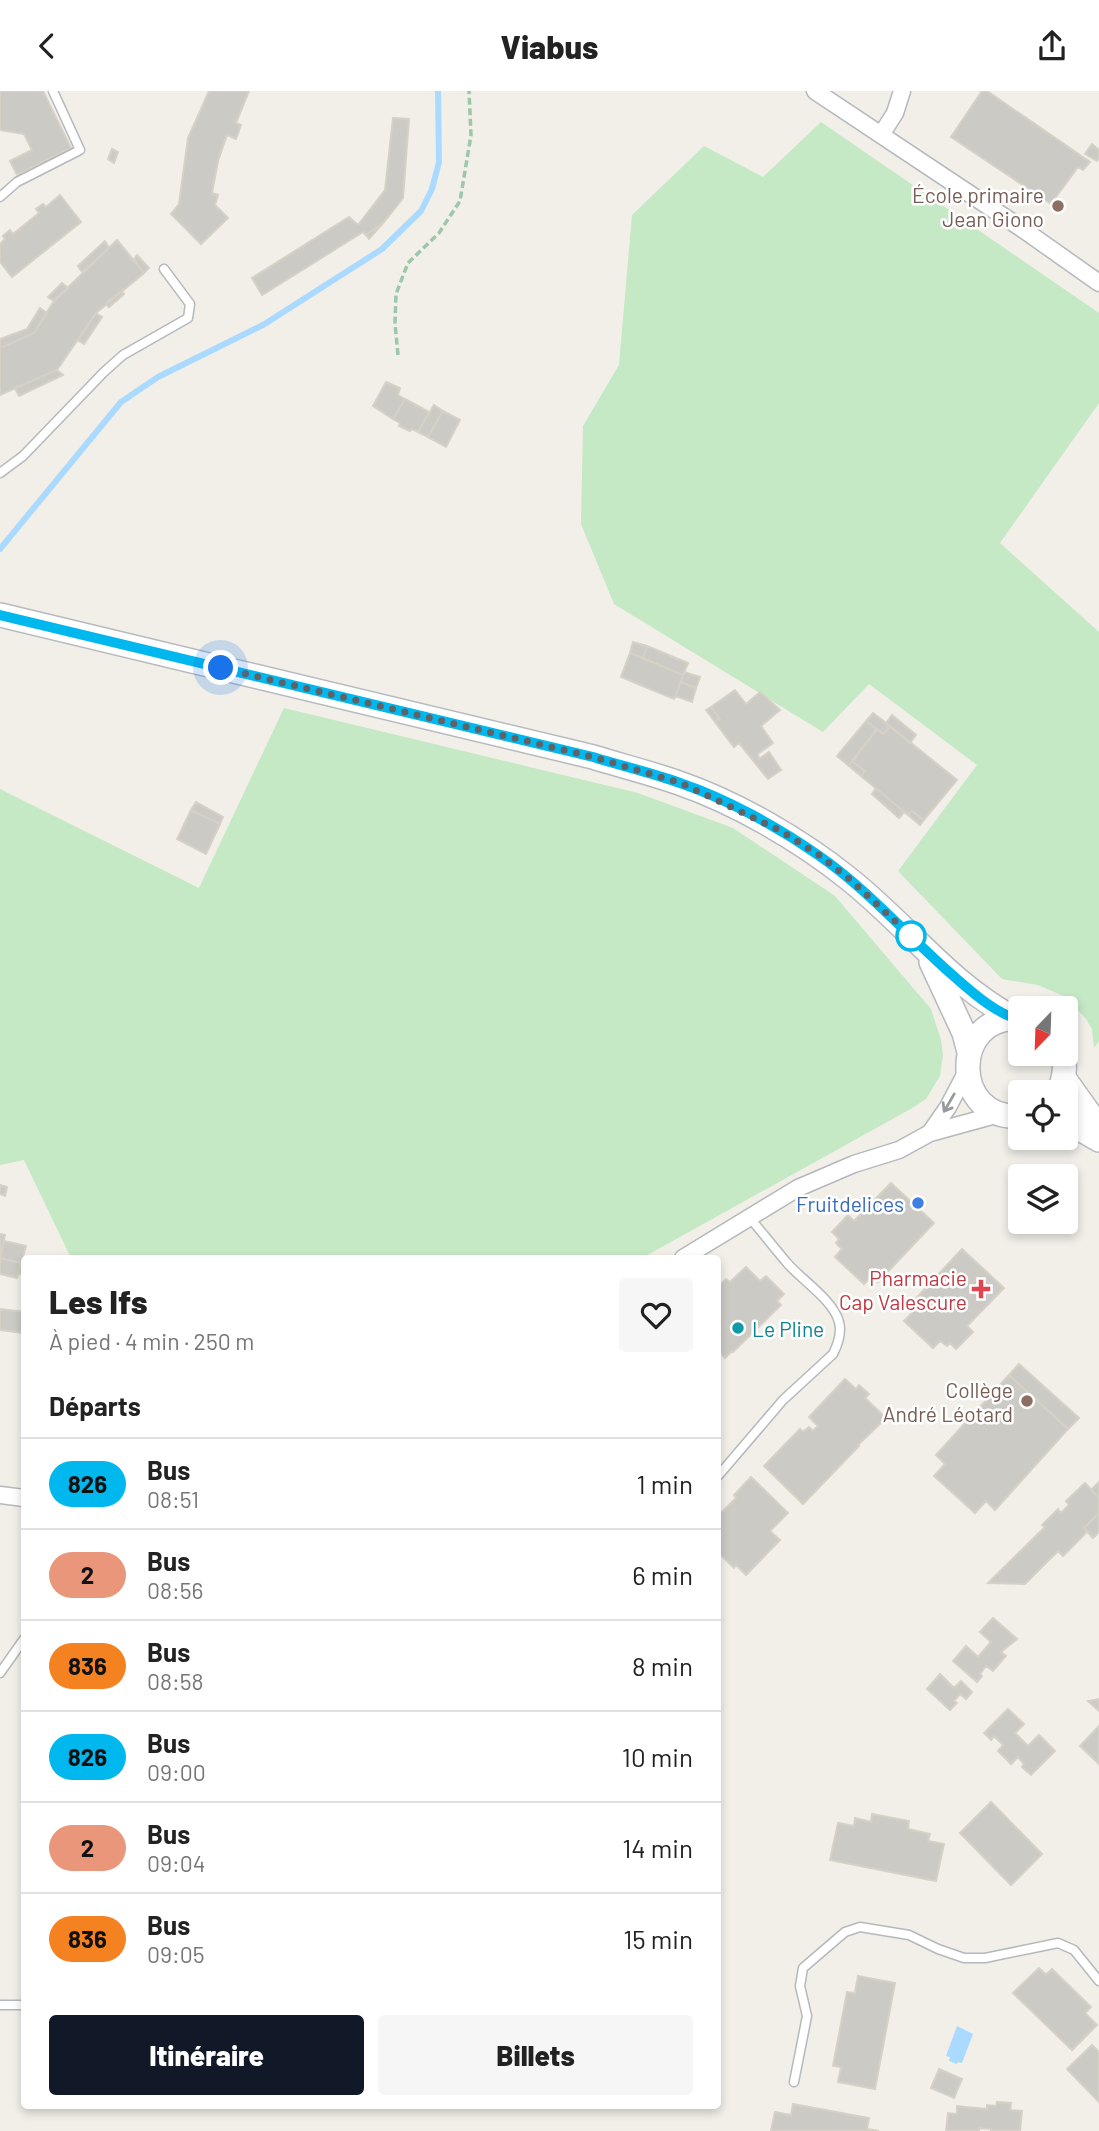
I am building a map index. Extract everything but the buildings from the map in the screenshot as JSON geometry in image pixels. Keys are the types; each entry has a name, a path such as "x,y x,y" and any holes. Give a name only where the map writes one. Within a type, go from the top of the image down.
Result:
{"main road":[{"path":"4,616 593,757 681,783 781,831 819,855 852,881 972,992 1008,1013"},
{"path":"927,953 964,1033 970,1085 987,1107 1008,1114"},
{"path":"968,1062 975,1041 982,1032 1008,1020"},
{"path":"1078,1104 1099,1128"},
{"path":"1078,1128 1099,1140"}],"street":[{"path":"815,91 1099,283"},
{"path":"881,135 895,113 902,91"},
{"path":"930,1133 948,1107 968,1062"},
{"path":"688,1255 798,1188 854,1164 899,1150 930,1133 1008,1115"},
{"path":"0,1495 21,1498"}],"lane":[{"path":"0,197 17,183 80,150 53,91"},
{"path":"0,473 23,456 68,407 123,355 188,318 190,304 164,269"},
{"path":"721,1472 783,1400 833,1354 840,1332 839,1321 833,1310 790,1266 749,1217"},
{"path":"0,1673 21,1643"},
{"path":"794,2082 807,2016 800,1986 803,1968 845,1932 860,1927 909,1935 964,1958 985,1958 1058,1943 1074,1950 1099,1981"},
{"path":"0,2005 21,2005"}],"path":[{"path":"398,355 396,294 408,263 439,233 460,201 471,135 469,91"}],"green space":[{"path":"821,122 1099,313 1099,403 1000,543 1099,632 1099,1041 1094,1048 1092,1029 1078,1010 1078,996 1064,996 1038,985 1002,979 898,871 977,765 869,684 823,732 614,604 581,524 583,426 619,365 632,215 704,146 763,177"},
{"path":"284,708 638,793 733,828 835,896 931,1009 941,1040 943,1055 940,1076 926,1099 914,1107 647,1255 70,1255 24,1160 0,1165 0,789 199,888"}],"water":[{"path":"957,2026 973,2034 962,2063 957,2064 949,2061 950,2057 946,2056"}],"waterway":[{"path":"0,549 121,402 158,377 263,325 382,249 421,211 432,189 439,162 438,91"}],"bus line":[{"name":"826","path":"0,615 593,757 681,783 781,831 819,855 852,881 972,992 1008,1015"}],"place":[{"name":"École primaire Jean Giono","path":"1058,206"},
{"name":"Fruitdelices","path":"918,1203"},
{"name":"Pharmacie Cap Valescure","path":"981,1289"},
{"name":"Le Pline","path":"738,1328"},
{"name":"Collège André Léotard","path":"1027,1401"}],"route":[{"path":"221,668 593,757 681,783 781,831 819,855 852,881 911,936"}]}
